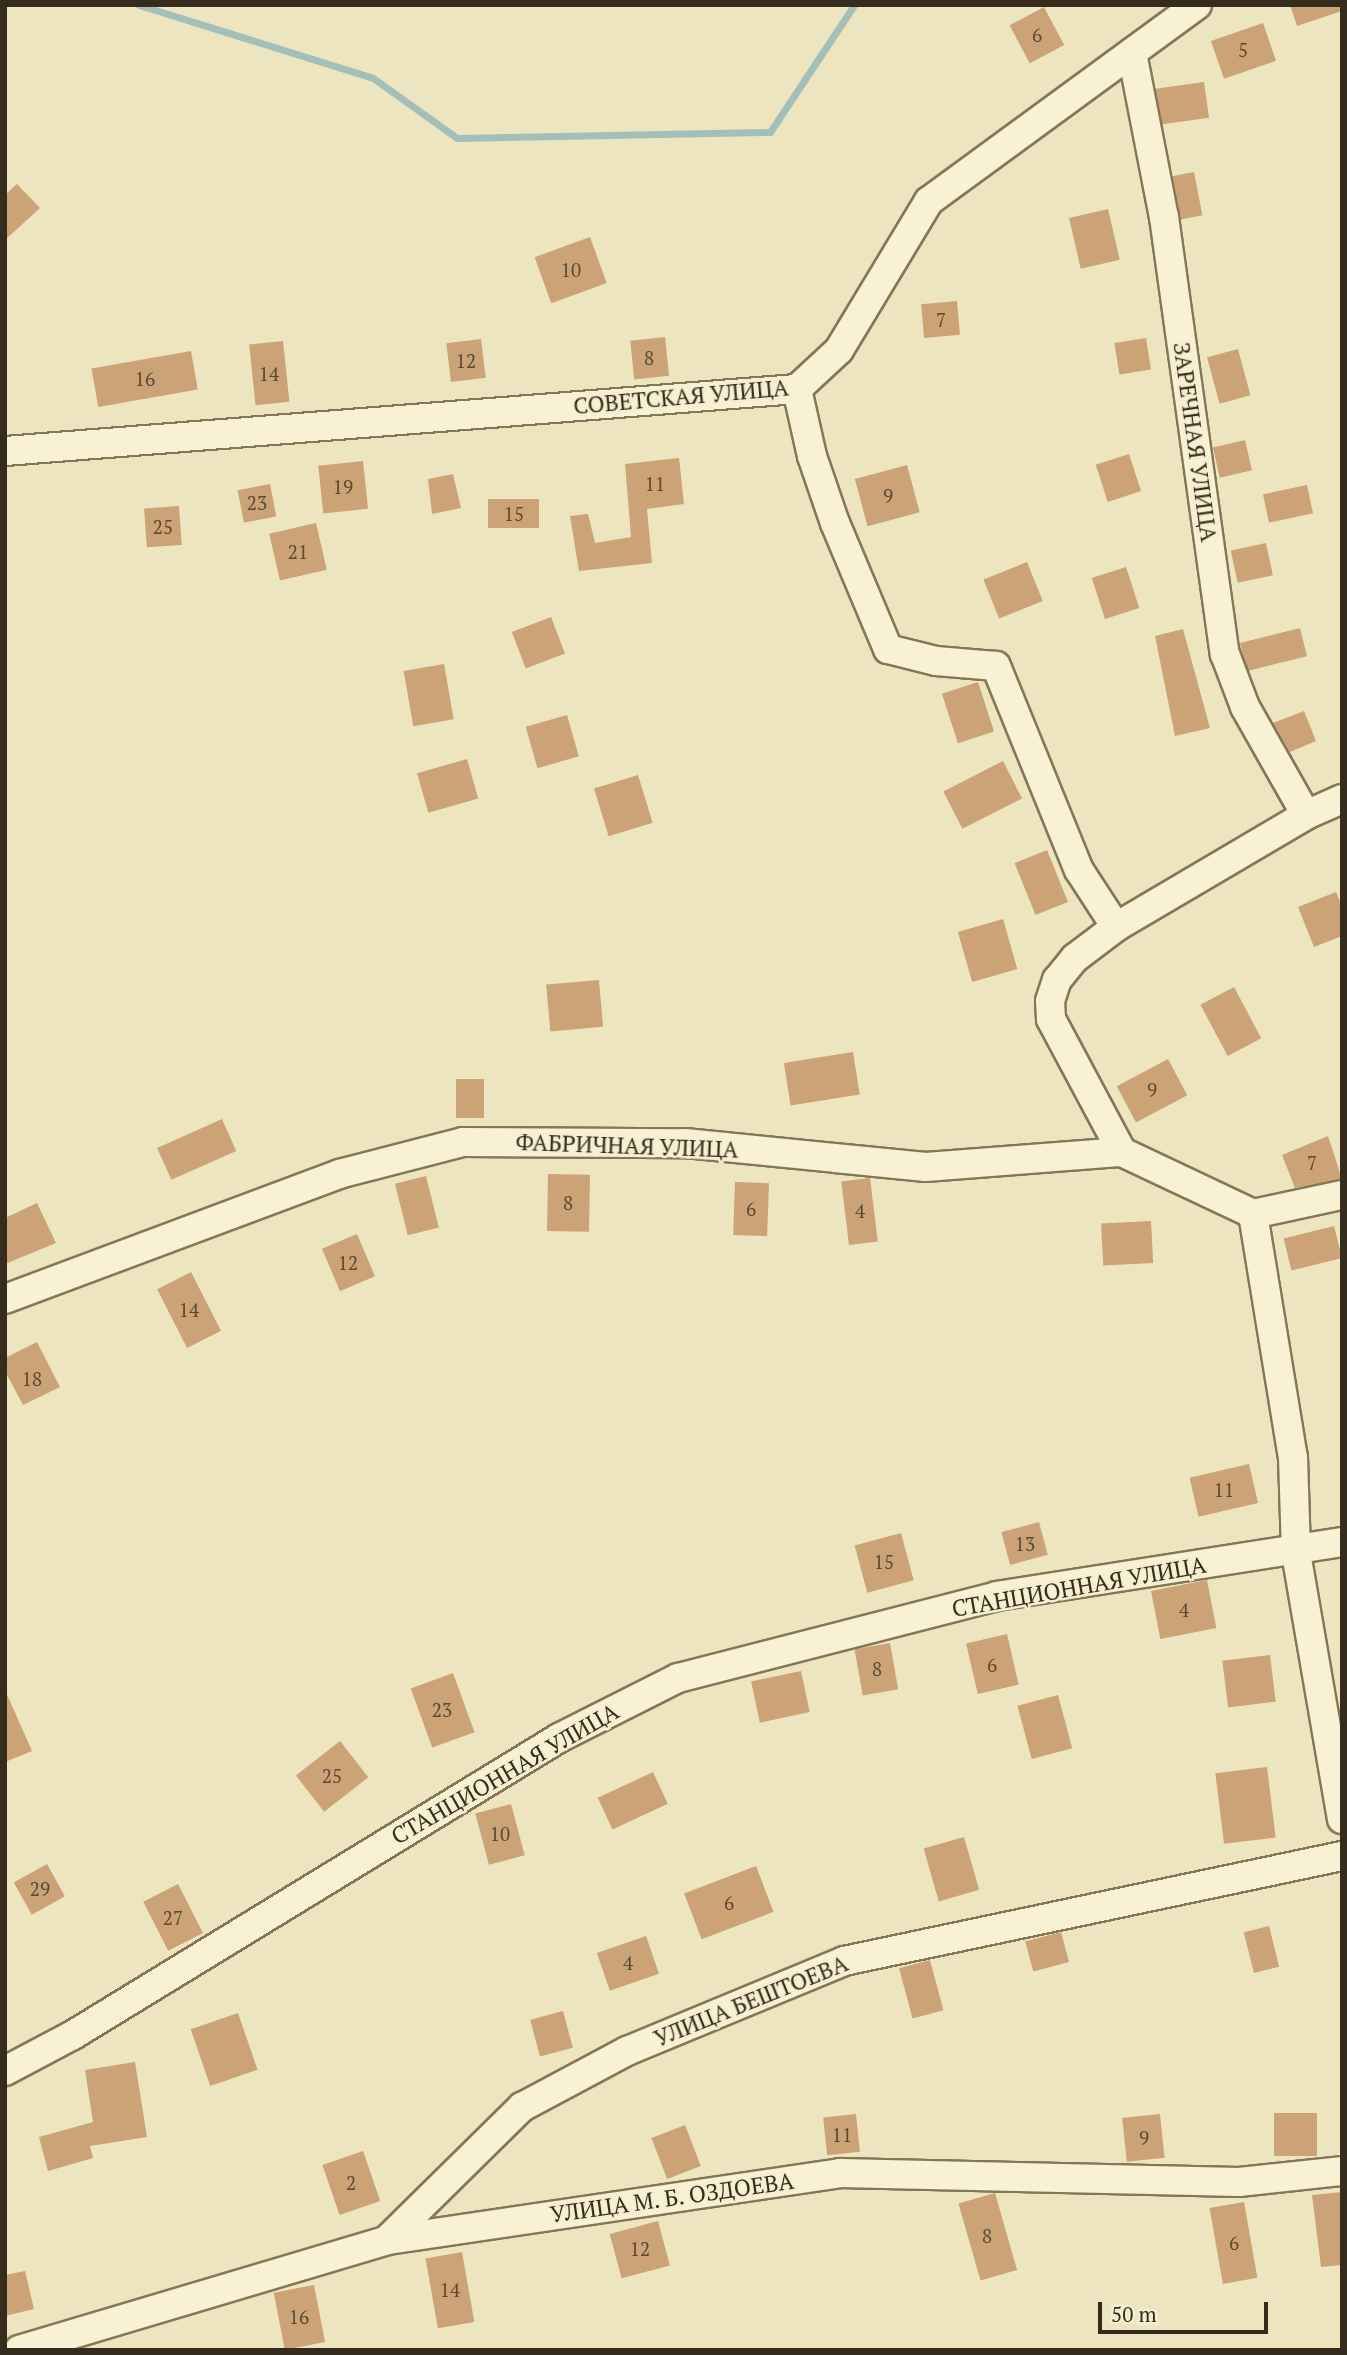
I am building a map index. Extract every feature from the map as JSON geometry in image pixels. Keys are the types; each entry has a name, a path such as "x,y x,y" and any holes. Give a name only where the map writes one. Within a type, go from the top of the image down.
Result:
{"street":[{"name":"СОВЕТСКАЯ УЛИЦА","path":"5,451 797,389 839,350 929,201 1197,5"},
{"name":"ЗАРЕЧНАЯ УЛИЦА","path":"1132,53 1164,217 1225,654 1245,707 1306,815"},
{"path":"797,389 812,456 835,523 888,649 936,661 996,666 1079,870 1116,927"},
{"path":"1122,1152 1054,1028 1049,1007 1055,985 1066,967 1116,927 1306,815 1342,799"},
{"name":"ФАБРИЧНАЯ УЛИЦА","path":"5,1299 339,1174 463,1142 685,1143 926,1167 1122,1152 1253,1214"},
{"path":"1342,1195 1253,1214 1293,1457 1296,1553 1342,1819"},
{"name":"СТАНЦИОННАЯ УЛИЦА","path":"5,2071 73,2035 559,1738 678,1678 997,1596 1296,1553 1342,1542"},
{"name":"УЛИЦА БЕШТОЕВА","path":"387,2240 522,2107 627,2051 844,1961 1342,1856"},
{"name":"УЛИЦА М. Б. ОЗДОЕВА","path":"19,2350 387,2240 840,2173 1239,2182 1342,2171"}],"building":[{"path":"1290,5 1342,5 1342,11 1297,26"},
{"path":"1044,7 1064,45 1030,63 1010,25"},
{"path":"1263,23 1276,61 1224,79 1211,41"},
{"path":"1204,82 1209,118 1160,124 1155,89"},
{"path":"1194,172 1202,215 1181,219 1172,176"},
{"path":"17,184 40,208 5,240 5,195"},
{"path":"1108,209 1120,260 1081,269 1069,218"},
{"path":"590,237 607,283 551,303 535,257"},
{"path":"957,301 960,335 924,338 921,304"},
{"path":"665,337 669,376 634,379 630,341"},
{"path":"1146,338 1151,370 1119,375 1114,343"},
{"path":"481,339 486,378 451,382 446,343"},
{"path":"283,341 289,402 256,405 249,345"},
{"path":"1238,349 1250,395 1220,404 1207,357"},
{"path":"191,351 198,389 98,407 92,369"},
{"path":"1245,440 1252,470 1220,478 1213,447"},
{"path":"1129,454 1141,491 1108,502 1096,465"},
{"path":"679,458 684,504 647,509 652,563 579,571 570,516 588,514 595,543 631,537 625,464"},
{"path":"363,461 368,509 323,513 318,466"},
{"path":"907,465 920,512 868,526 855,479"},
{"path":"453,474 461,508 432,514 428,479"},
{"path":"270,484 276,516 244,523 238,490"},
{"path":"1307,485 1313,513 1269,523 1263,494"},
{"path":"488,499 539,499 539,528 488,528"},
{"path":"179,506 182,545 147,547 144,508"},
{"path":"316,523 327,570 280,581 269,534"},
{"path":"1266,543 1273,575 1238,583 1231,550"},
{"path":"1027,562 1043,601 999,619 983,580"},
{"path":"1126,567 1139,608 1105,619 1092,578"},
{"path":"551,617 565,653 526,668 512,632"},
{"path":"1300,628 1307,656 1247,671 1240,643"},
{"path":"1183,629 1210,728 1175,736 1155,636"},
{"path":"444,664 454,719 413,726 404,671"},
{"path":"978,682 994,731 958,743 942,694"},
{"path":"1304,711 1316,741 1290,752 1273,723"},
{"path":"567,715 579,756 538,768 526,727"},
{"path":"467,759 478,798 428,813 417,773"},
{"path":"1003,761 1022,798 962,829 943,791"},
{"path":"638,775 653,823 609,836 594,788"},
{"path":"1047,850 1068,902 1036,915 1015,863"},
{"path":"1336,892 1342,906 1342,936 1314,947 1298,907"},
{"path":"1003,919 1017,969 972,982 958,932"},
{"path":"599,980 603,1027 550,1031 546,985"},
{"path":"1234,987 1261,1038 1228,1056 1200,1005"},
{"path":"853,1052 860,1094 791,1105 784,1063"},
{"path":"1168,1059 1187,1095 1136,1122 1117,1086"},
{"path":"456,1079 484,1079 484,1118 456,1118"},
{"path":"222,1119 236,1151 171,1180 157,1148"},
{"path":"1328,1136 1342,1179 1295,1188 1282,1155"},
{"path":"548,1174 590,1175 589,1232 547,1231"},
{"path":"426,1176 439,1227 408,1235 395,1184"},
{"path":"870,1178 878,1242 849,1245 841,1182"},
{"path":"735,1182 769,1183 767,1236 733,1235"},
{"path":"37,1203 56,1243 5,1264 5,1218"},
{"path":"1151,1221 1153,1263 1103,1266 1101,1224"},
{"path":"1334,1226 1342,1258 1292,1271 1284,1239"},
{"path":"357,1234 375,1276 340,1291 322,1249"},
{"path":"191,1272 221,1331 187,1348 157,1289"},
{"path":"37,1342 60,1387 23,1405 5,1371 5,1358"},
{"path":"1249,1464 1258,1503 1199,1517 1190,1478"},
{"path":"1039,1522 1048,1555 1010,1565 1001,1532"},
{"path":"901,1533 914,1580 867,1593 855,1545"},
{"path":"1207,1580 1216,1628 1160,1639 1151,1591"},
{"path":"1007,1634 1019,1685 978,1694 966,1643"},
{"path":"890,1643 898,1689 863,1696 855,1649"},
{"path":"1270,1655 1276,1702 1228,1707 1222,1661"},
{"path":"801,1671 810,1712 760,1723 751,1682"},
{"path":"453,1673 475,1732 432,1748 411,1688"},
{"path":"5,1690 32,1751 5,1762"},
{"path":"1058,1695 1072,1748 1032,1759 1017,1706"},
{"path":"340,1741 368,1777 324,1812 296,1775"},
{"path":"1267,1767 1276,1837 1224,1844 1215,1773"},
{"path":"653,1772 668,1804 613,1830 598,1798"},
{"path":"511,1804 525,1855 489,1865 475,1814"},
{"path":"964,1837 979,1890 939,1901 924,1849"},
{"path":"47,1864 65,1896 32,1915 14,1882"},
{"path":"756,1866 774,1912 702,1939 684,1894"},
{"path":"178,1884 203,1933 168,1951 143,1902"},
{"path":"1269,1926 1279,1967 1254,1973 1244,1932"},
{"path":"1061,1932 1069,1962 1033,1972 1025,1942"},
{"path":"646,1936 659,1974 610,1991 597,1953"},
{"path":"930,1960 943,2010 913,2019 899,1968"},
{"path":"563,2011 573,2048 540,2057 530,2020"},
{"path":"238,2013 258,2070 210,2086 191,2029"},
{"path":"135,2062 147,2137 90,2146 93,2158 48,2171 39,2137 93,2122 85,2070"},
{"path":"1274,2113 1317,2113 1317,2156 1274,2156"},
{"path":"856,2114 860,2152 827,2155 823,2117"},
{"path":"1160,2114 1165,2158 1127,2162 1122,2118"},
{"path":"685,2125 701,2166 667,2179 651,2138"},
{"path":"363,2151 380,2201 340,2215 322,2165"},
{"path":"1342,2192 1342,2265 1321,2267 1312,2195"},
{"path":"995,2193 1017,2270 981,2280 958,2203"},
{"path":"1244,2202 1257,2278 1223,2284 1210,2208"},
{"path":"658,2221 670,2265 622,2278 610,2234"},
{"path":"462,2252 474,2322 438,2328 426,2258"},
{"path":"25,2271 34,2309 5,2316 5,2275"},
{"path":"314,2285 325,2342 285,2350 274,2293"}],"waterway":[{"path":"139,5 373,78 457,138 770,132 854,5"}]}
